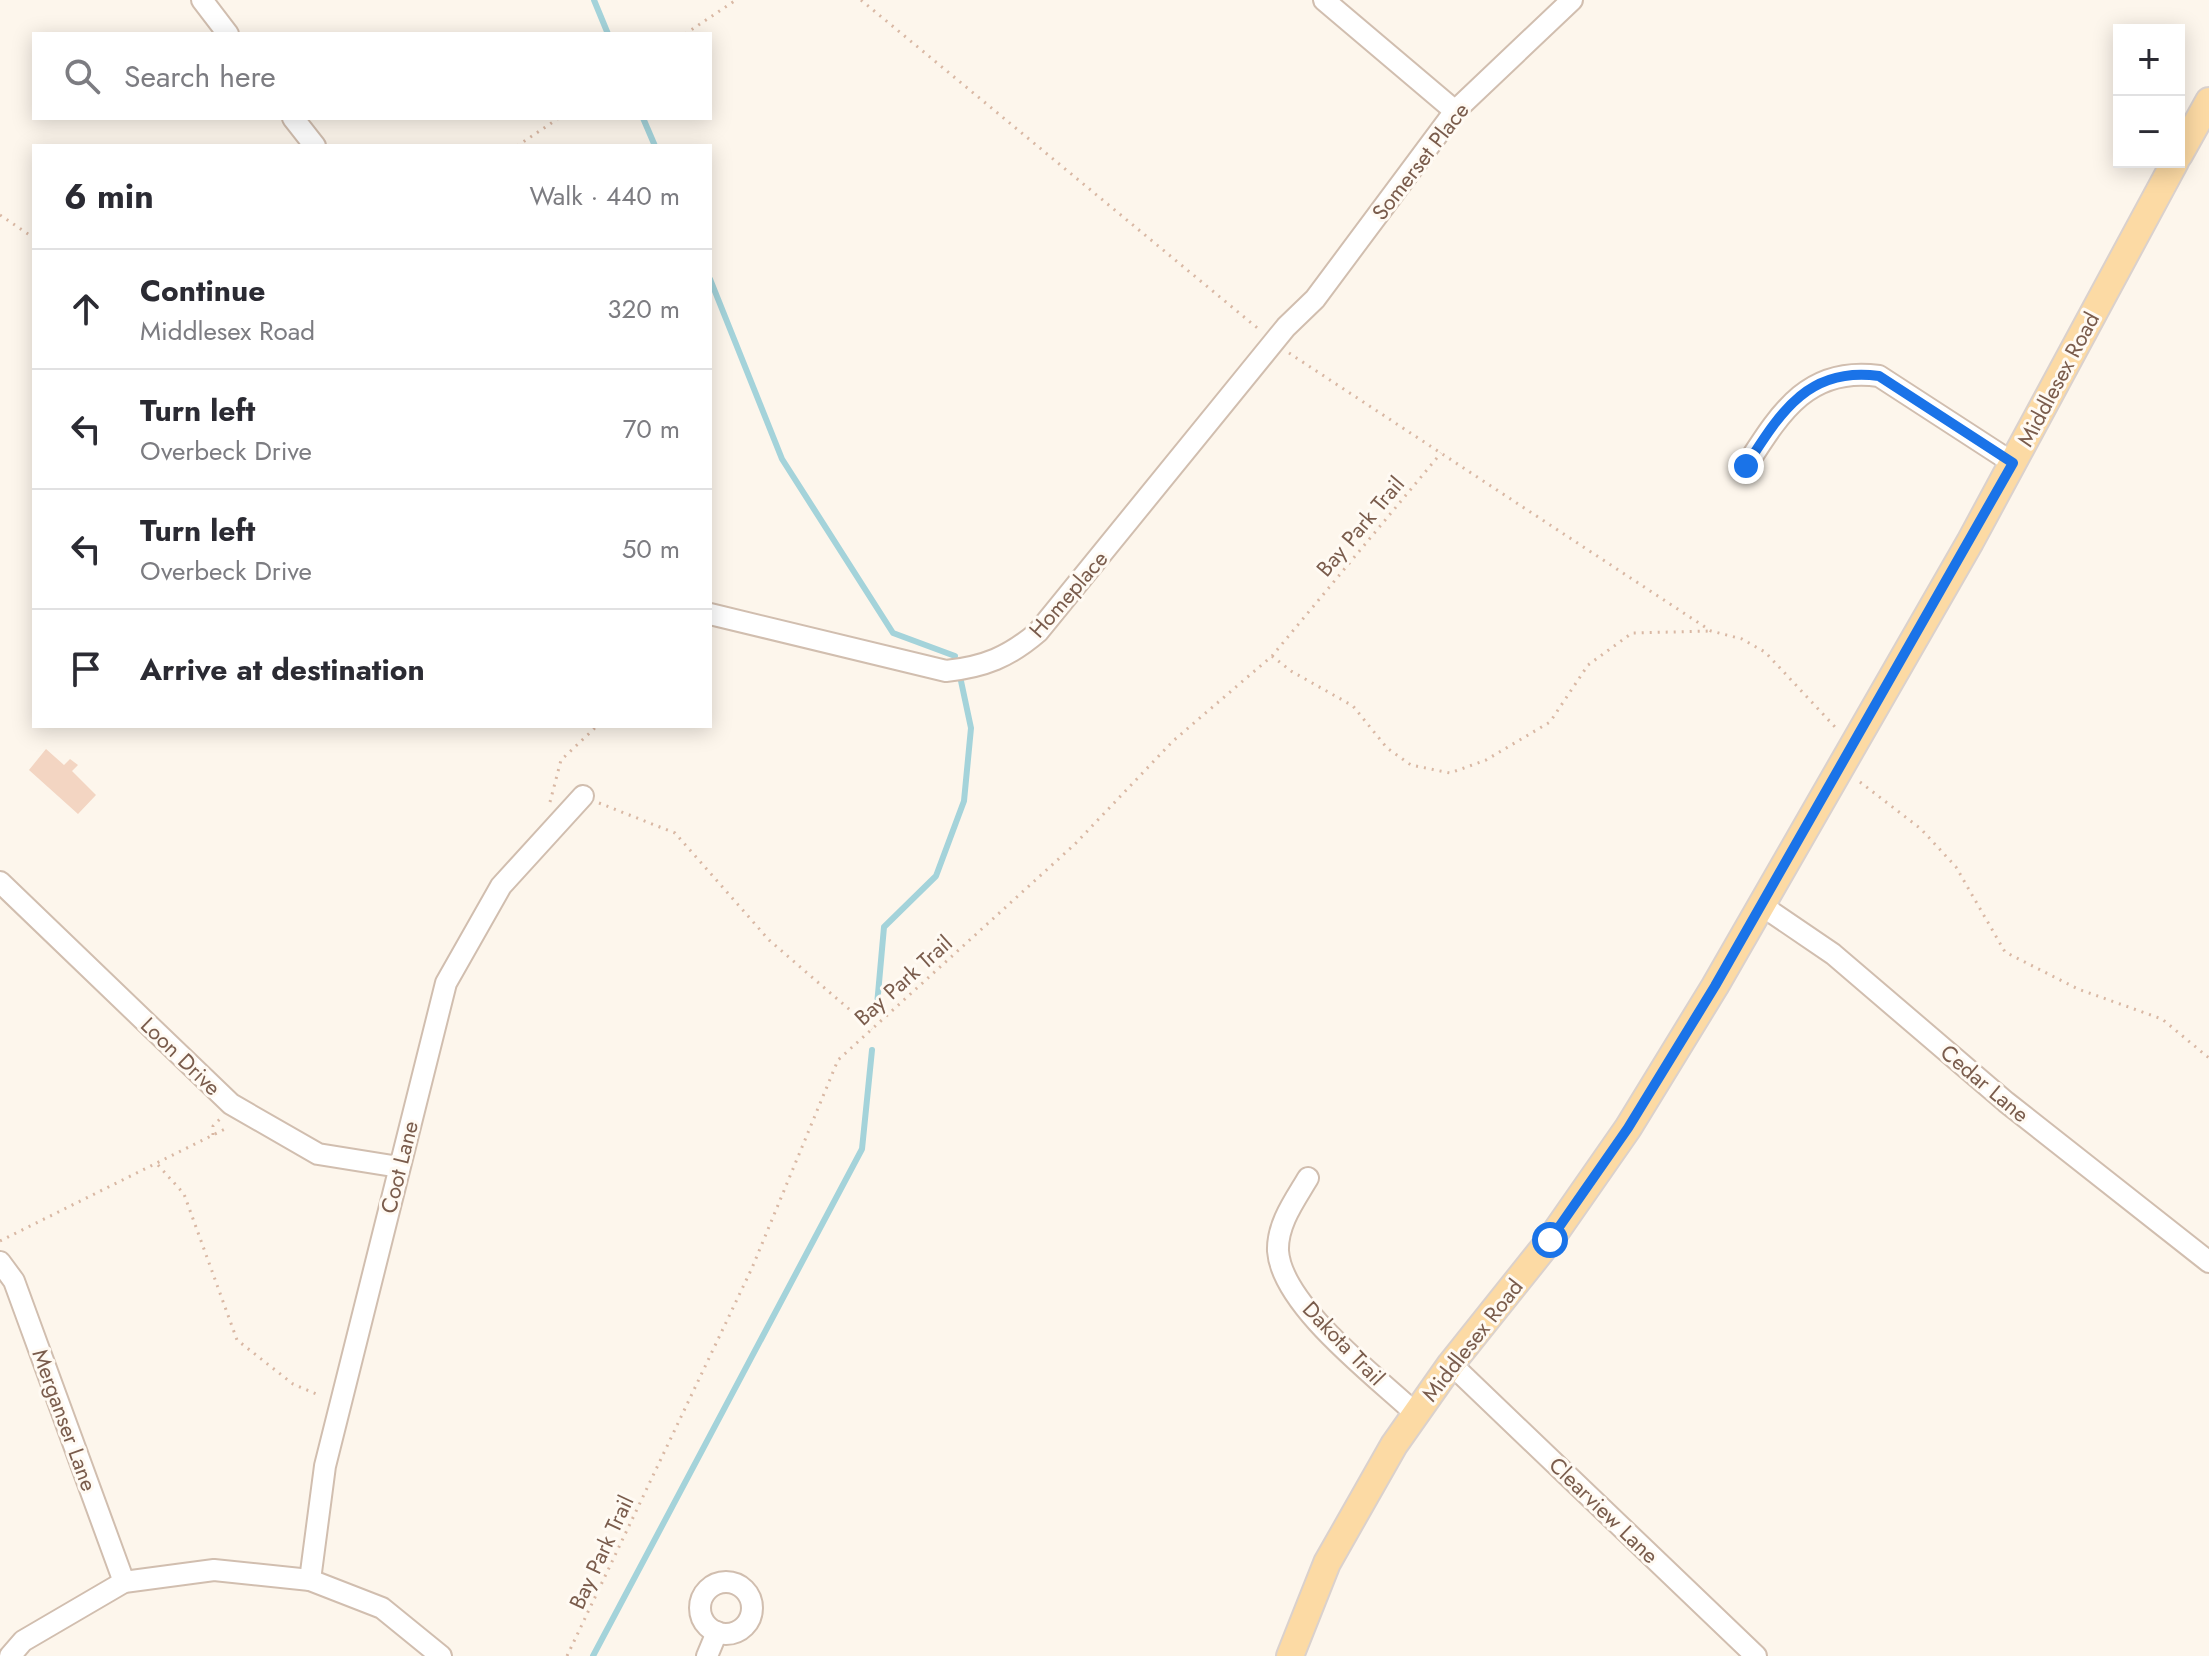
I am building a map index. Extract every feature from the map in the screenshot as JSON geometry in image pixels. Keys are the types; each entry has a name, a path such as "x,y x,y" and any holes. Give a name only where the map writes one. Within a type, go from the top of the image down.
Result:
{"main road":[{"path":"2185,144 2209,101"},
{"name":"Middlesex Road","path":"1290,1656 1327,1563 1415,1413 1550,1240 1628,1128 1761,905 2013,463 2172,168"}],"street":[{"path":"202,0 226,32"},
{"path":"1324,0 1455,111"},
{"name":"Somerset Place","path":"1286,327 1315,299 1455,111 1572,0"},
{"path":"295,120 313,144"},
{"name":"Homeplace","path":"712,614 946,671 982,667 1017,650 1038,632 1154,493 1286,327"},
{"path":"1746,466 1795,397 1828,379 1854,372 1879,376 2013,463"},
{"name":"Coot Lane","path":"310,1580 325,1466 446,983 501,886 583,796"},
{"name":"Loon Drive","path":"0,882 231,1104 318,1154 399,1167"},
{"name":"Cedar Lane","path":"1761,905 1833,954 2006,1102 2209,1262"},
{"name":"Dakota Trail","path":"1308,1178 1285,1216 1279,1239 1278,1254 1292,1287 1349,1351 1415,1413"},
{"name":"Merganser Lane","path":"0,1262 14,1281 124,1582"},
{"name":"Clearview Lane","path":"1451,1364 1756,1656"},
{"path":"10,1656 23,1641 124,1582 214,1570 310,1580 382,1608 441,1656"},
{"path":"707,1656 717,1632"}],"path":[{"path":"688,32 736,0"},
{"path":"520,144 556,120"},
{"path":"0,215 32,237"},
{"name":"Bay Park Trail","path":"567,1656 752,1268 838,1060 1075,844 1173,741 1272,656 1442,453"},
{"path":"1272,656 1291,671 1353,706 1387,748 1411,765 1450,773 1486,760 1550,722 1588,665 1632,633 1711,631 1742,639 1765,652 1836,728 1854,777 1921,829 1956,867 2005,952 2078,989 2162,1019 2209,1058"},
{"path":"548,809 561,760 595,728"},
{"path":"583,796 675,833 769,940 872,1029"},
{"path":"0,1241 158,1165 251,1116"},
{"path":"158,1165 184,1194 237,1340 293,1384 312,1394 341,1401"}],"building":[{"path":"46,749 64,765 70,759 78,765 72,771 96,795 78,814 29,770"}],"waterway":[{"path":"594,0 607,32"},
{"path":"644,120 654,144"},
{"path":"712,284 782,459 893,633 955,656"},
{"path":"877,1005 884,927 936,876 964,801 971,728 961,681"},
{"path":"593,1656 862,1149 872,1050"}],"route":[{"path":"1550,1240 1628,1128 1715,986 2013,463 1879,376 1854,372 1828,379 1795,397 1773,423 1746,466"}]}
